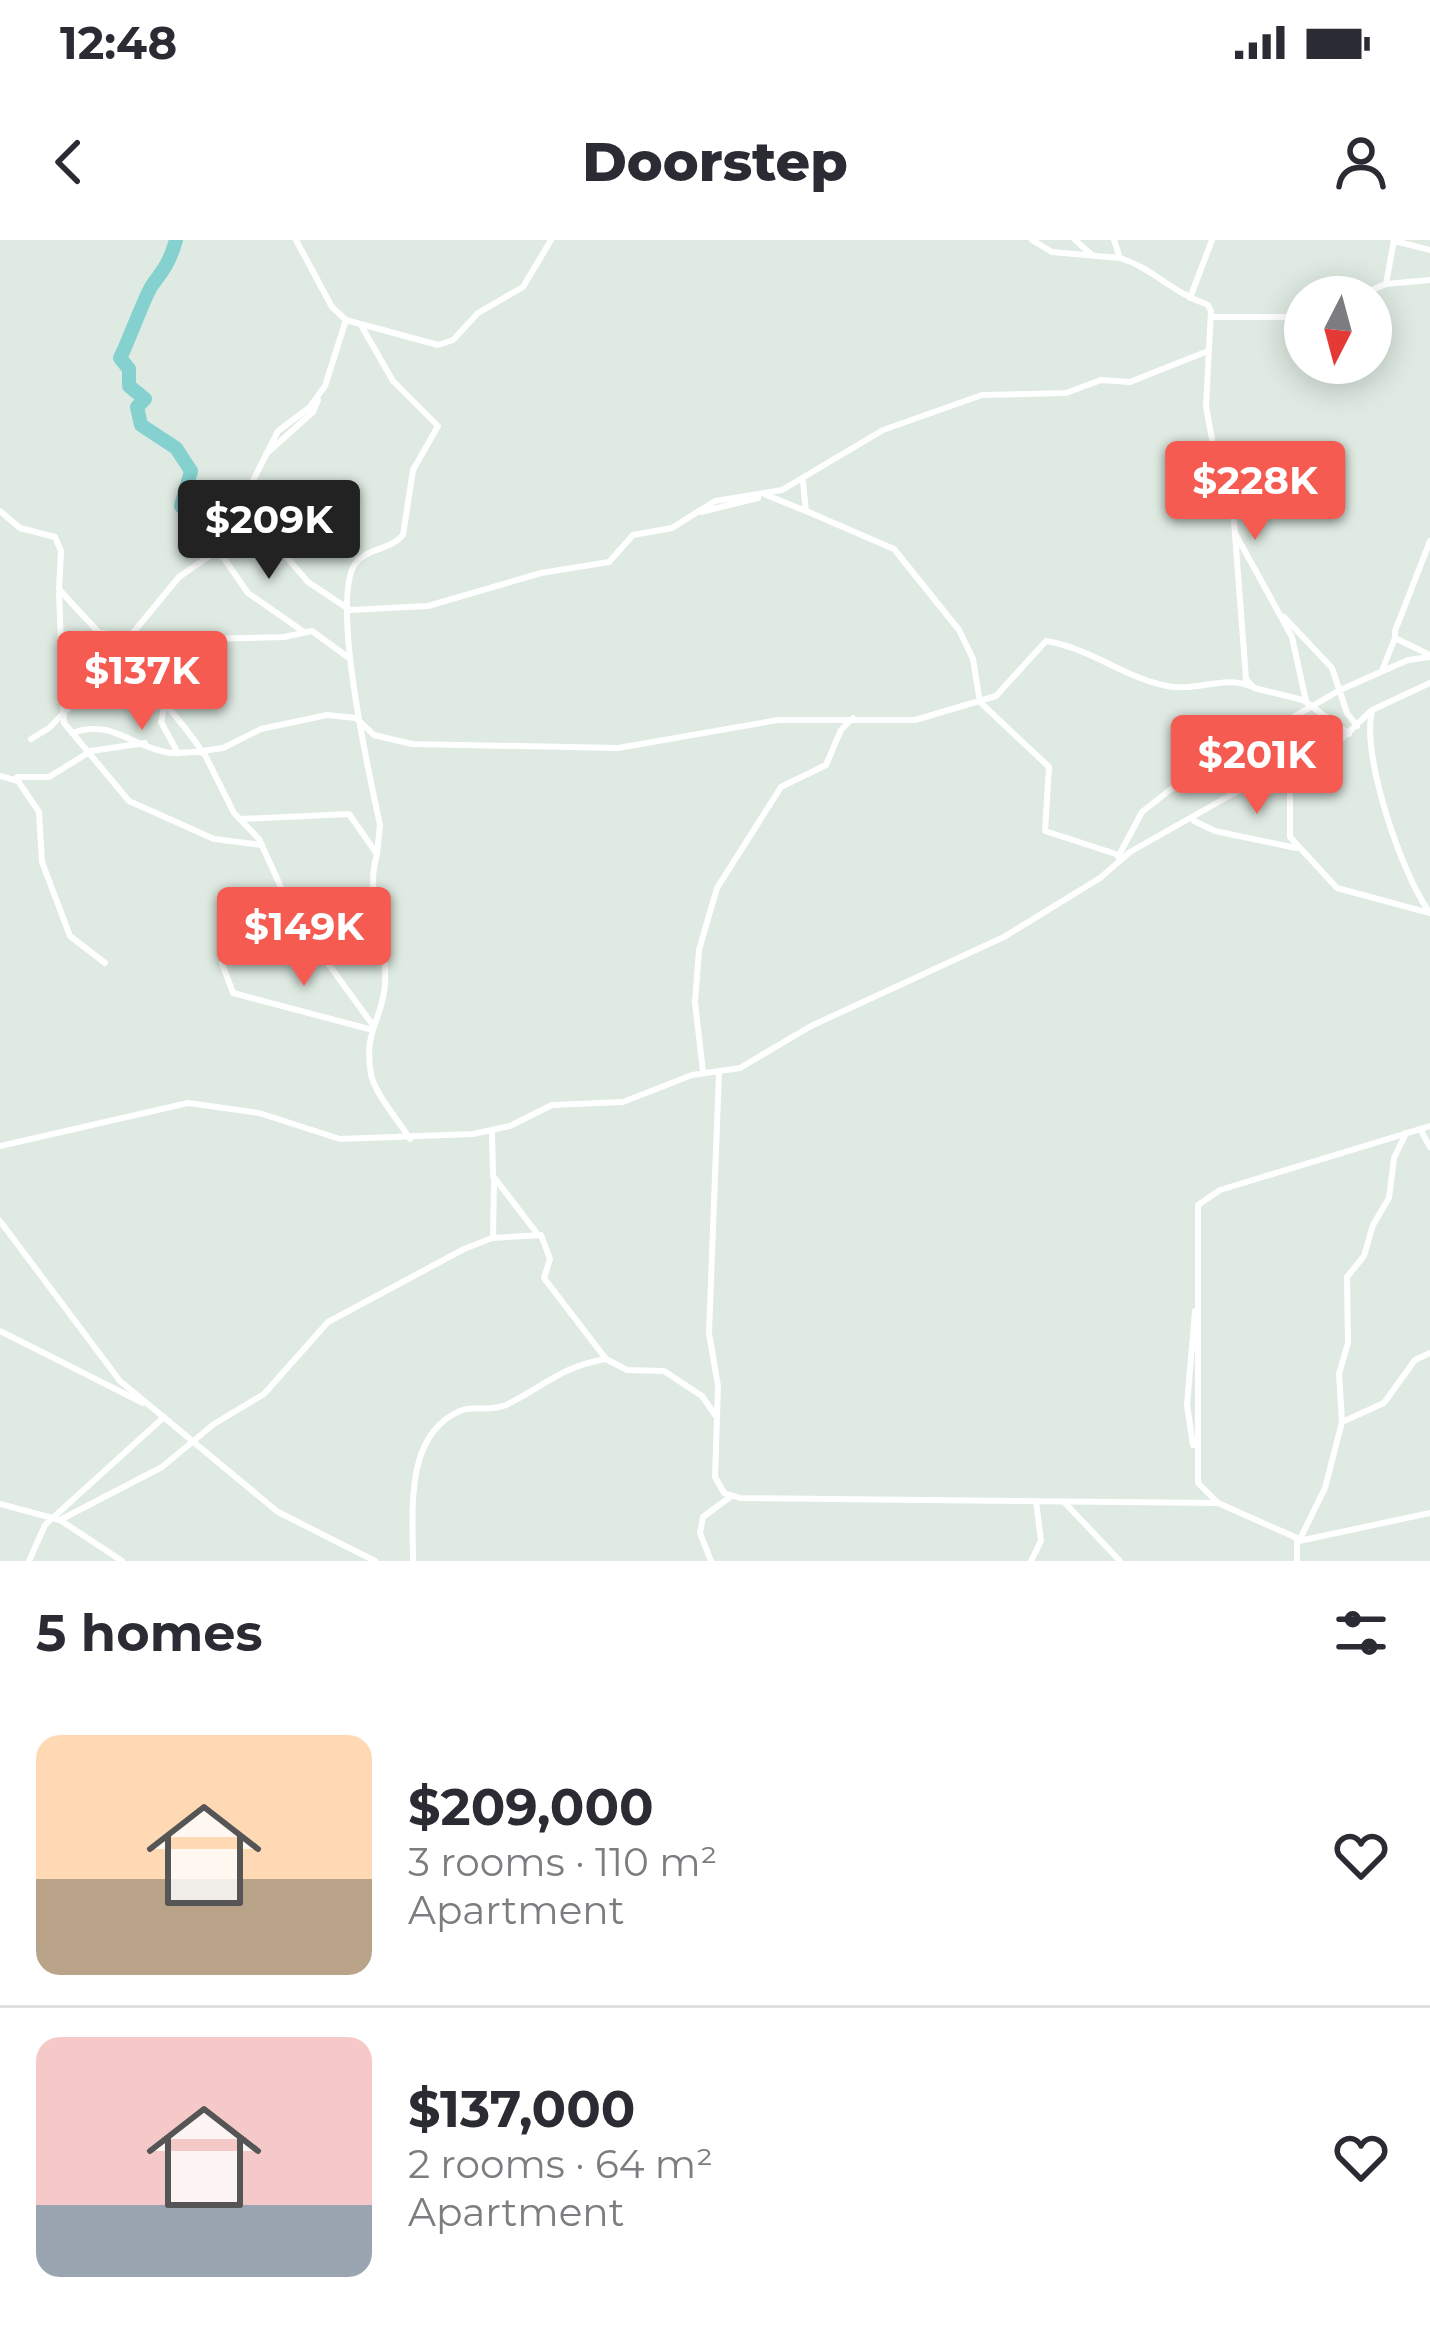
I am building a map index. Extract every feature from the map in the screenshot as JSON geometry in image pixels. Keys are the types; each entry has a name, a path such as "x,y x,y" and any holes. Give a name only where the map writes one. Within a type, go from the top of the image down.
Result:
{"street":[{"path":"296,240 332,307 346,320 447,344 478,313 523,287 551,240"},
{"path":"1032,240 1052,253 1139,263 1162,285 1208,304 1207,416 1218,473 1230,493 1238,623 1250,686"},
{"path":"1075,240 1094,256"},
{"path":"1114,240 1120,258"},
{"path":"1190,299 1212,240"},
{"path":"1388,276 1395,240 1430,250"},
{"path":"1392,283 1430,280"},
{"path":"1210,317 1284,317"},
{"path":"31,739 118,653 179,578 218,550 266,454 313,412 346,320"},
{"path":"362,327 393,382 438,426 437,436 417,459 403,535 354,565 350,610 360,721 380,825 372,885 382,923 385,987 370,1026 371,1076 410,1139"},
{"path":"232,527 278,545 308,582 350,610 415,608 541,573 603,564 633,535 673,528 716,501 763,496 804,479 883,430 982,395 1066,393 1101,380 1130,382 1208,351"},
{"path":"804,479 801,496 806,511"},
{"path":"763,496 894,549 959,630 973,659 980,702 1049,767 1046,831 1118,858 1289,762 1331,749 1372,710 1430,683"},
{"path":"0,511 20,527 51,535 58,542 64,723 129,801 214,839 262,845"},
{"path":"1233,530 1292,637 1305,708 1289,762 1287,828 1299,850 1337,888 1430,913"},
{"path":"1382,671 1396,638 1396,622 1417,583 1430,541"},
{"path":"218,550 248,593 304,632"},
{"path":"59,589 137,678 166,699 262,845 288,907 370,1026"},
{"path":"1271,605 1332,668 1358,726"},
{"path":"99,632 128,642 304,632 320,635 352,661"},
{"path":"1396,638 1430,656"},
{"path":"72,733 87,728 119,731 178,753 202,751 317,716 360,721 374,735 412,744 618,748 778,720 916,720 980,702 1006,689 1037,646 1046,641 1110,660 1129,674 1170,687 1198,689 1232,681 1250,686 1305,708 1349,734"},
{"path":"0,1146 195,1103 259,1113 340,1138 410,1139 492,1132 552,1106 623,1102 703,1072 740,1068 811,1026 1004,937 1100,878 1118,858 1150,803 1233,760 1305,708 1382,671 1430,656"},
{"path":"166,699 163,730 178,753"},
{"path":"1372,710 1369,737 1379,784 1411,882 1430,913"},
{"path":"703,1072 694,1002 699,950 717,888 781,787 826,765 841,730 853,718"},
{"path":"0,776 49,777 91,752 145,743"},
{"path":"14,777 39,812 42,862 70,936 105,963"},
{"path":"241,819 349,814 377,854"},
{"path":"1192,820 1215,831 1299,850"},
{"path":"222,963 233,993 370,1026"},
{"path":"718,1071 709,1334 718,1386 715,1477 730,1497"},
{"path":"1205,1501 1195,1455 1200,1199 1430,1126"},
{"path":"1420,1129 1430,1147"},
{"path":"492,1132 492,1238"},
{"path":"1297,1561 1299,1541 1325,1488 1342,1422 1339,1374 1348,1343 1347,1277 1364,1256 1370,1230 1389,1198 1394,1158 1406,1133"},
{"path":"493,1176 549,1247 544,1278 605,1359 627,1370 664,1371 702,1396 717,1419"},
{"path":"0,1221 98,1359 146,1405"},
{"path":"57,1519 162,1467 193,1440 274,1386 323,1325 414,1272 492,1238 536,1232"},
{"path":"0,1331 146,1405 278,1512 374,1561"},
{"path":"1342,1422 1384,1402 1409,1365 1430,1354"},
{"path":"413,1561 413,1483 437,1431 457,1412 503,1406 557,1371 605,1359"},
{"path":"29,1561 38,1533 164,1417"},
{"path":"1198,1483 1218,1504"},
{"path":"711,1561 700,1533 703,1517 730,1497 1205,1501 1299,1541 1369,1522 1396,1524 1430,1513"},
{"path":"1031,1561 1041,1540 1036,1501"},
{"path":"1064,1503 1120,1561"},
{"path":"0,1504 57,1519 122,1561"},
{"path":"345,1561 356,1555"}],"waterway":[{"path":"176,240 120,358 129,369 129,386 145,399 137,407 141,425 176,448 191,471 181,506"}]}
